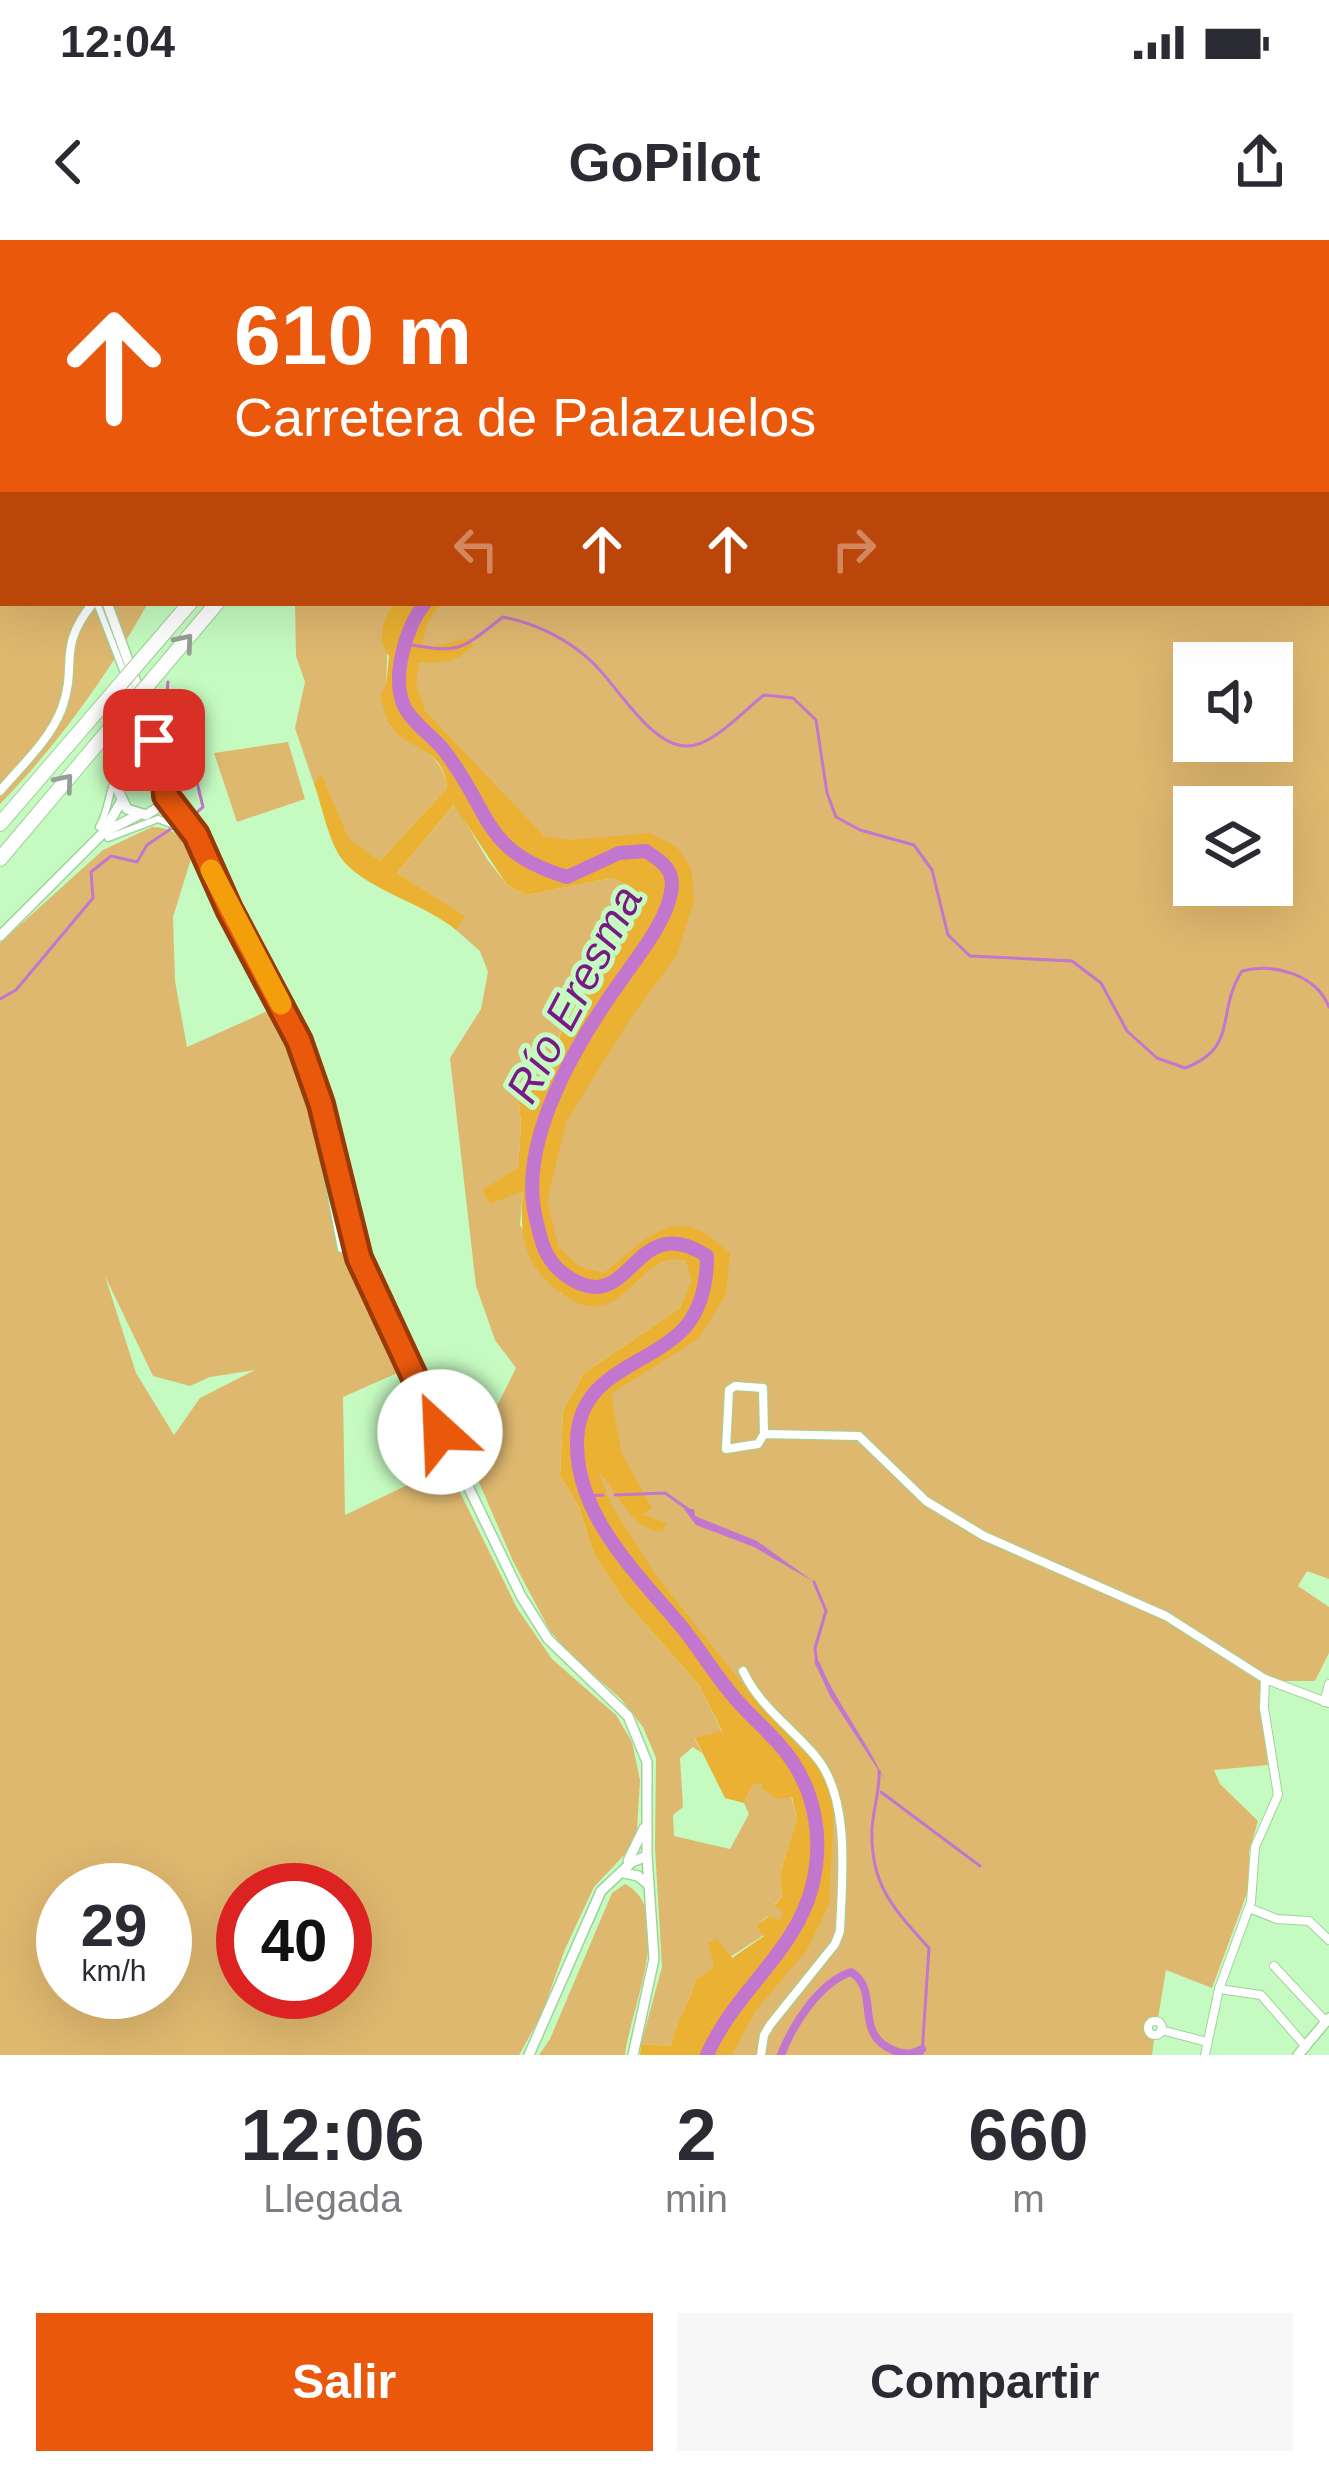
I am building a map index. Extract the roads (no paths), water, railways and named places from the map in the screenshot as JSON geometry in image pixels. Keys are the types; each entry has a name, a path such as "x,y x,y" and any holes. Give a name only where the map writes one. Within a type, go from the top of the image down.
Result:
{"highway":[{"path":"0,824 187,606"},
{"path":"0,859 215,606"}],"street":[{"path":"0,791 56,723 67,692 72,632 93,606"},
{"path":"96,606 148,735 140,754 115,778 103,833"},
{"path":"107,606 152,726 156,770 165,781 166,796 196,835 299,1041 321,1104 359,1258 521,1596 548,1639 628,1716 647,1762 653,1975 633,2055"},
{"path":"0,936 103,833 121,802 120,780 138,767 153,743"},
{"path":"138,767 156,770"},
{"path":"156,811 166,796"},
{"path":"121,802 139,815"},
{"path":"103,833 156,811 182,818"},
{"path":"103,833 158,819 179,826 188,835 204,878 268,995 304,1077 341,1249"},
{"path":"735,1386 763,1388 764,1434 758,1444 726,1449 729,1390 735,1386"},
{"path":"764,1434 859,1436 926,1501 984,1536 1166,1616 1260,1676 1326,1702 1329,1684"},
{"path":"743,1671 760,1702 809,1749 830,1777 840,1814 840,1930 835,1945 764,2035 761,2055"},
{"path":"1204,2055 1219,1989 1249,1908 1255,1847 1278,1795 1260,1676"},
{"path":"623,1871 649,1817"},
{"path":"529,2055 596,1900 611,1880 647,1857"},
{"path":"623,1871 650,1885"},
{"path":"1249,1908 1277,1919 1309,1921 1329,1940"},
{"path":"1219,1989 1263,1996 1302,2052 1327,2020 1274,1966"},
{"path":"1162,2030 1208,2042"}],"waterway":[{"name":"Río Eresma","path":"423,606 402,654 399,683 405,708 443,749 502,841 539,867 567,877 619,853 646,851 670,873 670,897 661,921 589,1028 556,1091 535,1156 532,1188 548,1256 564,1274 587,1286 604,1286 619,1278 662,1245 682,1245 707,1256 703,1292 692,1318 672,1339 602,1385 588,1401 577,1446 580,1473 600,1523 734,1697 790,1758 813,1810 816,1868 804,1911 732,2011 707,2055"},
{"path":"407,644 450,649 468,643 503,617 527,623 583,654 660,737 687,746 718,734 764,695 793,698 816,720 827,793 836,817 860,830 914,845 932,870 948,935 970,956 1072,961 1101,983 1127,1031 1157,1058 1185,1068 1213,1050 1242,971 1292,974 1314,986 1329,1007"},
{"path":"168,682 167,692 188,745 203,807 194,815"},
{"path":"0,999 16,990 93,898 91,872 111,856 137,862 147,845 172,828"},
{"path":"615,1495 665,1493 689,1510"},
{"path":"586,1496 603,1495"},
{"path":"814,1582 826,1611 815,1648 817,1665"},
{"path":"879,1771 872,1829 875,1866 895,1908 929,1948 922,2055"},
{"path":"881,1792 980,1866"},
{"path":"781,2055 808,2006 828,1985 851,1972 865,1990 870,2024 882,2044 903,2053 922,2049"}]}
